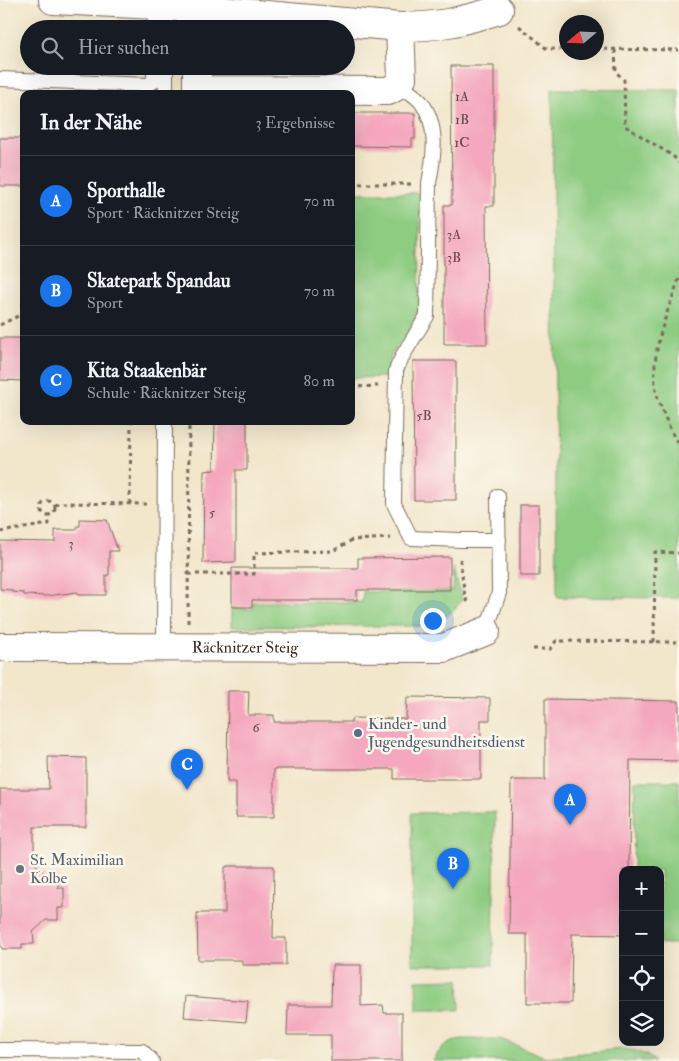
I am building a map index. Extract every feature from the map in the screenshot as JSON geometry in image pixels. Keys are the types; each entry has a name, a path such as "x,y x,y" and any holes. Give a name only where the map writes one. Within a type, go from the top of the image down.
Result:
{"street":[{"path":"54,0 161,17 196,18 307,9 400,27 428,27 461,22 498,10"},
{"path":"201,83 388,91 399,85 402,78 400,27"},
{"name":"Räcknitzer Steig","path":"0,647 444,648 486,631"}],"lane":[{"path":"0,79 148,86 154,81 154,75"},
{"path":"166,75 166,90"},
{"path":"399,85 420,101 427,113 432,127 433,157 429,184 427,316 396,370 394,504 411,538 499,540"},
{"path":"164,647 165,425"},
{"path":"486,631 499,593 498,496"},
{"path":"0,1050 142,1051 152,1061"}],"path":[{"path":"498,10 547,49 559,49"},
{"path":"604,50 679,50"},
{"path":"615,50 616,72 624,80 625,126 673,156 679,163"},
{"path":"355,184 429,184"},
{"path":"679,279 663,324 656,353 655,386 660,406 673,437 679,445"},
{"path":"0,325 20,315"},
{"path":"355,386 396,386"},
{"path":"130,504 131,425"},
{"path":"188,632 189,425"},
{"path":"48,515 42,512 42,505 44,502 49,501 55,505 62,503 164,505"},
{"path":"48,515 54,512 55,505"},
{"path":"0,532 49,524 48,515"},
{"path":"188,574 254,574 254,553 333,551 352,540 411,538"},
{"path":"460,540 460,565 465,597 468,602"},
{"path":"654,642 655,552 679,553"},
{"path":"533,649 550,649 556,641 679,642"}],"green space":[{"path":"552,89 679,90 679,598 557,597"},
{"path":"355,193 421,193 419,309 409,331 391,355 389,377 355,378"},
{"path":"454,569 462,600 443,619 432,623 418,626 232,627 232,608 253,609 253,602 362,602 363,592 453,591"},
{"path":"635,781 679,781 679,944 664,944 664,866 633,866"},
{"path":"495,812 493,965 412,965 412,813"},
{"path":"459,979 460,1010 417,1010 416,980"},
{"path":"461,1039 500,1039 546,1057 626,1049 639,1052 655,1061 433,1061 444,1046 451,1041"}],"building":[{"path":"451,66 494,66 494,206 486,206 487,344 444,344 444,205 452,205"},
{"path":"355,113 415,113 415,139 412,139 412,147 355,146"},
{"path":"0,138 20,138 20,186 0,186"},
{"path":"0,338 20,338 20,381 0,380"},
{"path":"413,361 456,361 456,500 414,500"},
{"path":"215,425 247,425 247,470 236,470 236,562 203,563 204,471 214,470"},
{"path":"520,505 539,505 539,576 520,576"},
{"path":"80,519 107,520 118,551 109,551 109,575 106,575 106,595 78,595 78,592 46,596 24,595 24,593 12,592 12,590 0,589 0,541 55,542 55,530 77,530 77,526 80,526"},
{"path":"450,557 450,590 357,590 357,600 252,600 252,607 232,607 232,568 358,568 358,558"},
{"path":"228,691 249,691 248,715 274,715 274,722 351,722 352,718 406,719 407,697 490,698 490,720 481,720 481,779 394,779 394,769 274,769 274,817 236,817 236,782 227,782"},
{"path":"545,699 679,701 679,761 630,760 629,866 619,866 619,935 572,934 571,1003 527,1003 527,934 509,934 511,780 545,780"},
{"name":"St. Maximilian Kolbe","path":"48,757 86,758 86,827 34,827 34,863 46,875 58,875 58,888 64,888 64,908 58,908 58,920 46,920 33,932 34,944 22,944 22,949 2,949 0,943 0,789 49,789"},
{"path":"274,866 273,938 286,938 286,965 242,965 242,960 198,960 197,913 225,913 225,867"},
{"path":"332,965 361,965 361,1006 383,1005 384,1013 402,1013 402,1061 331,1061 331,1035 287,1035 288,1005 331,1005"},
{"path":"186,996 248,1001 246,1022 184,1017"}],"place":[{"name":"Kinder- und Jugendgesundheitsdienst","path":"358,733"},
{"name":"Kita Staakenbär","path":"187,790"},
{"name":"Sporthalle","path":"570,825"},
{"name":"St. Maximilian Kolbe","path":"20,869"},
{"name":"Skatepark Spandau","path":"453,889"}]}
